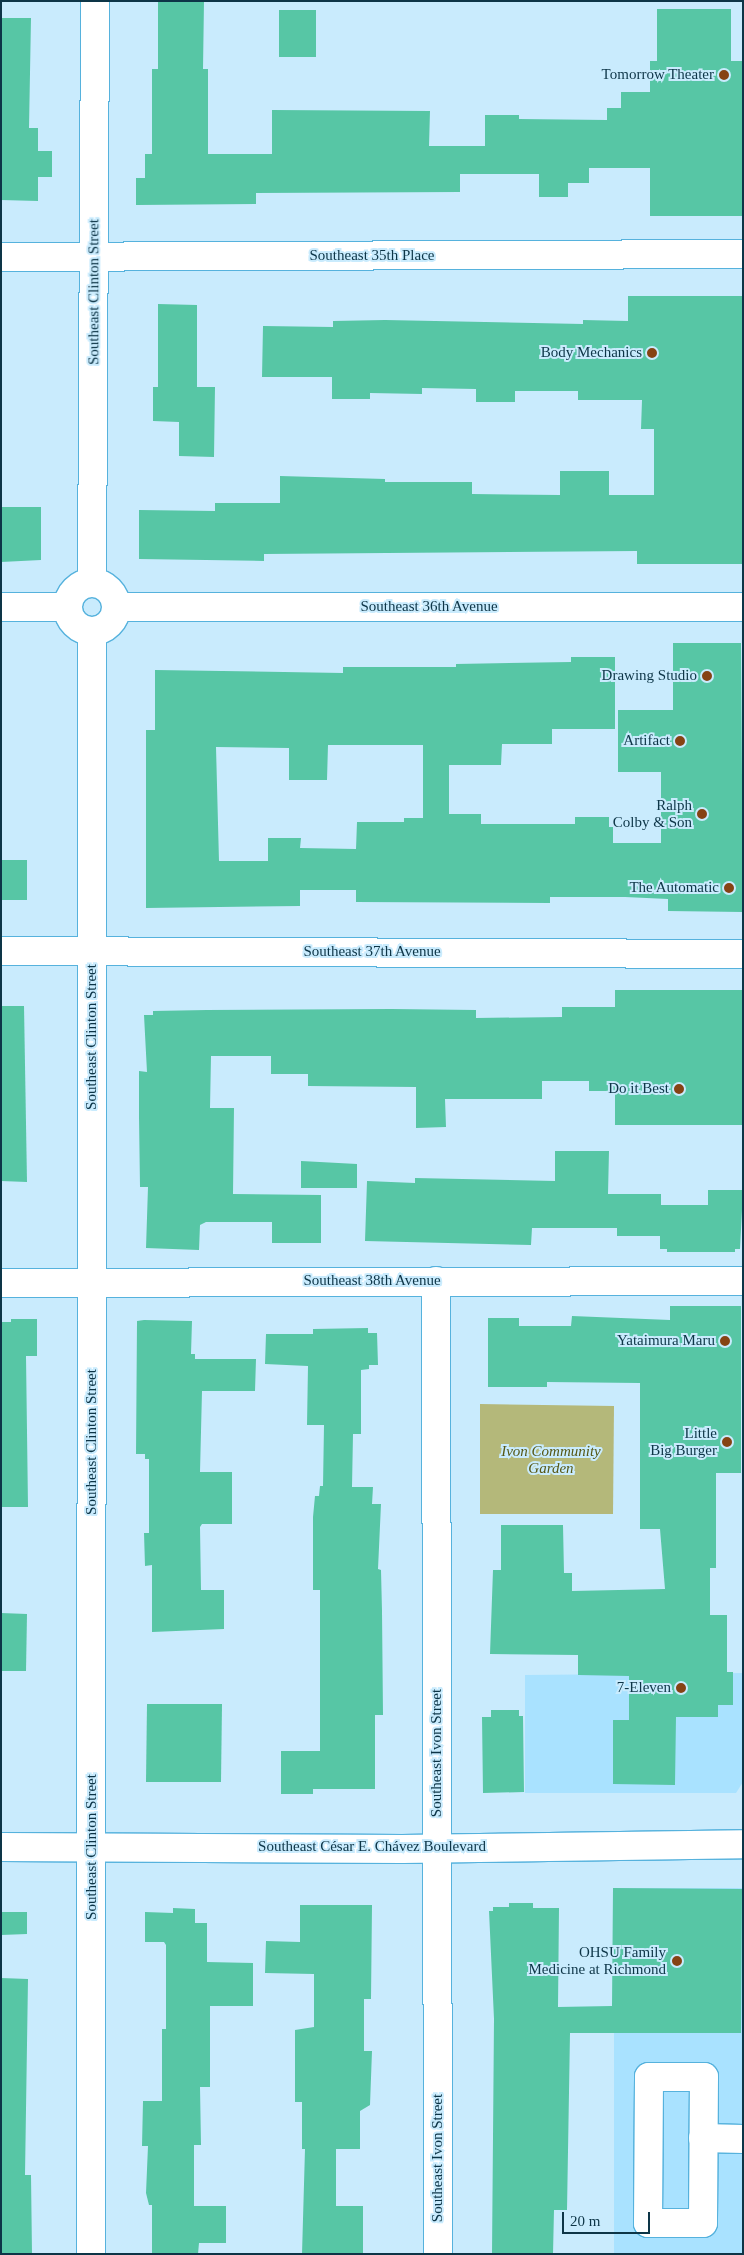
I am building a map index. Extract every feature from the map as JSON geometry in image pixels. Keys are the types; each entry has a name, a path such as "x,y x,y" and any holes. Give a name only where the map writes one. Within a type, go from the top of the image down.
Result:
{"street":[{"name":"Southeast Clinton Street","path":"92,583 95,1"},
{"name":"Southeast 35th Place","path":"1,257 743,254"},
{"path":"92,583 108,589 116,607 108,625 92,631 75,623 68,607 77,589 92,583"},
{"path":"1,607 68,607"},
{"name":"Southeast 36th Avenue","path":"116,607 743,607"},
{"name":"Southeast Clinton Street","path":"91,2254 92,631"},
{"name":"Southeast 37th Avenue","path":"1,951 743,954"},
{"name":"Southeast Ivon Street","path":"436,1281 438,2254"},
{"name":"Southeast 38th Avenue","path":"1,1282 743,1281"},
{"name":"Southeast César E. Chávez Boulevard","path":"1,1847 438,1848 743,1844"},
{"path":"649,2077 704,2077 703,2138 703,2224 648,2223 649,2077"},
{"path":"703,2138 743,2139"}],"shaded area":[{"path":"743,1673 743,1782 736,1793 525,1793 525,1675"},
{"path":"614,1888 743,1888 743,2254 614,2254"}],"green space":[{"name":"Ivon Community Garden","path":"480,1404 614,1406 613,1514 480,1514"}],"building":[{"path":"158,1 204,1 203,69 208,69 208,154 272,154 272,110 430,111 429,146 485,146 485,115 519,115 519,119 607,120 607,108 621,108 621,92 650,92 650,61 657,61 657,9 731,9 731,61 743,61 743,216 650,216 650,168 589,168 589,183 568,183 568,197 539,197 539,174 460,174 460,192 256,193 256,204 136,205 136,178 145,178 145,154 152,154 152,69 158,69"},
{"path":"279,10 316,10 316,57 279,57"},
{"path":"1,18 31,18 29,128 38,128 38,151 52,151 52,177 38,177 38,201 1,200"},
{"path":"628,296 743,296 743,564 637,564 637,551 264,554 264,561 139,559 139,510 215,511 215,503 280,503 280,476 385,479 385,482 472,482 472,494 560,495 560,471 609,471 609,495 654,495 654,429 641,429 642,400 578,400 578,391 515,391 515,402 476,402 476,389 422,388 422,394 370,393 370,399 332,399 332,377 262,377 263,326 333,327 333,321 385,320 583,324 583,320 628,321"},
{"path":"158,304 197,305 197,387 215,387 214,457 179,456 179,422 153,421 153,387 158,387"},
{"path":"1,507 41,507 41,560 1,562"},
{"path":"673,643 741,643 743,912 668,911 668,899 625,897 550,897 550,903 356,902 356,890 300,890 300,906 146,908 146,730 155,730 155,670 343,673 343,667 456,667 456,664 571,662 571,657 615,657 615,729 552,729 552,744 502,744 501,765 449,765 449,814 481,814 481,824 575,824 575,817 609,817 609,827 613,827 613,843 661,843 661,772 618,772 618,710 673,710","holes":["328,745 423,745 423,818 404,818 404,822 357,822 356,849 300,848 301,838 268,838 268,861 219,861 216,747 289,748 289,780 327,780"]},
{"path":"1,860 27,860 27,900 1,900"},
{"path":"615,990 743,990 743,1125 615,1125 615,1091 589,1091 589,1081 542,1081 542,1099 445,1099 446,1127 416,1128 416,1087 308,1086 308,1074 271,1074 271,1056 211,1056 210,1108 234,1108 233,1194 321,1195 321,1243 272,1243 272,1222 206,1222 200,1225 199,1250 146,1248 148,1187 140,1187 139,1117 139,1071 147,1072 144,1015 153,1015 153,1011 391,1009 476,1010 476,1018 562,1017 562,1007 615,1007"},
{"path":"1,1006 24,1006 27,1182 1,1181"},
{"path":"555,1151 609,1151 608,1194 661,1194 661,1205 708,1205 708,1190 743,1190 740,1249 735,1249 735,1252 667,1252 667,1249 660,1249 660,1236 617,1236 617,1228 532,1228 531,1245 365,1241 367,1181 415,1183 415,1178 555,1181"},
{"path":"301,1161 357,1164 357,1188 301,1188"},
{"path":"670,1306 741,1306 741,1473 716,1473 716,1568 710,1568 710,1615 727,1615 727,1672 733,1672 733,1705 718,1705 718,1717 676,1717 675,1785 613,1784 613,1720 629,1720 629,1676 578,1675 578,1655 490,1654 493,1570 501,1570 501,1525 563,1525 564,1573 572,1573 572,1591 665,1589 660,1529 640,1529 640,1383 547,1382 547,1387 488,1387 488,1318 519,1318 519,1326 571,1326 572,1316 670,1320"},
{"path":"11,1319 37,1319 37,1356 26,1356 28,1507 1,1507 1,1322 11,1322"},
{"path":"137,1321 192,1321 191,1354 195,1354 195,1359 256,1359 255,1391 202,1391 200,1472 232,1472 232,1524 202,1524 200,1527 201,1590 224,1590 224,1629 152,1632 152,1565 145,1566 144,1533 149,1533 149,1459 145,1459 145,1454 136,1454"},
{"path":"368,1328 368,1333 377,1333 378,1365 369,1365 369,1369 361,1370 361,1434 353,1434 352,1487 373,1487 372,1504 381,1504 378,1569 381,1570 383,1715 375,1715 375,1789 313,1789 313,1794 281,1794 281,1751 320,1751 320,1590 313,1590 313,1517 315,1496 319,1496 320,1486 323,1486 324,1425 307,1425 308,1366 265,1364 266,1334 313,1334 313,1329"},
{"path":"1,1613 27,1614 26,1671 1,1671"},
{"path":"147,1704 222,1704 221,1782 146,1782"},
{"path":"491,1710 519,1710 519,1716 523,1716 524,1792 483,1793 482,1717 491,1717"},
{"path":"613,1888 742,1889 741,2033 570,2033 567,2210 554,2210 553,2254 492,2254 494,2019 489,1911 493,1911 493,1907 509,1907 509,1903 533,1903 533,1908 559,1908 558,2007 612,2006"},
{"path":"300,1905 372,1905 371,1999 364,1999 364,2051 372,2051 370,2105 360,2111 360,2149 336,2149 336,2206 363,2206 363,2254 302,2254 305,2149 302,2149 302,2102 295,2102 295,2030 314,2027 314,1974 265,1973 266,1941 300,1942"},
{"path":"173,1908 195,1909 195,1923 207,1923 207,1962 253,1963 253,2006 210,2006 210,2087 200,2087 201,2145 194,2145 194,2206 226,2206 226,2243 199,2243 198,2254 152,2254 152,2205 149,2205 146,2193 148,2146 142,2146 143,2101 162,2101 162,2029 166,2029 166,1945 164,1942 145,1942 145,1912 173,1913"},
{"path":"1,1912 27,1912 27,1934 1,1935"},
{"path":"1,1978 28,1979 25,2175 31,2175 32,2254 1,2254"}],"place":[{"name":"Tomorrow Theater","path":"724,75"},
{"name":"Body Mechanics","path":"652,353"},
{"name":"Drawing Studio","path":"707,676"},
{"name":"Artifact","path":"680,741"},
{"name":"Ralph Colby & Son","path":"702,814"},
{"name":"The Automatic","path":"729,888"},
{"name":"Do it Best","path":"679,1089"},
{"name":"Yataimura Maru","path":"725,1341"},
{"name":"Little Big Burger","path":"727,1442"},
{"name":"7-Eleven","path":"681,1688"},
{"name":"OHSU Family Medicine at Richmond","path":"677,1961"}]}
